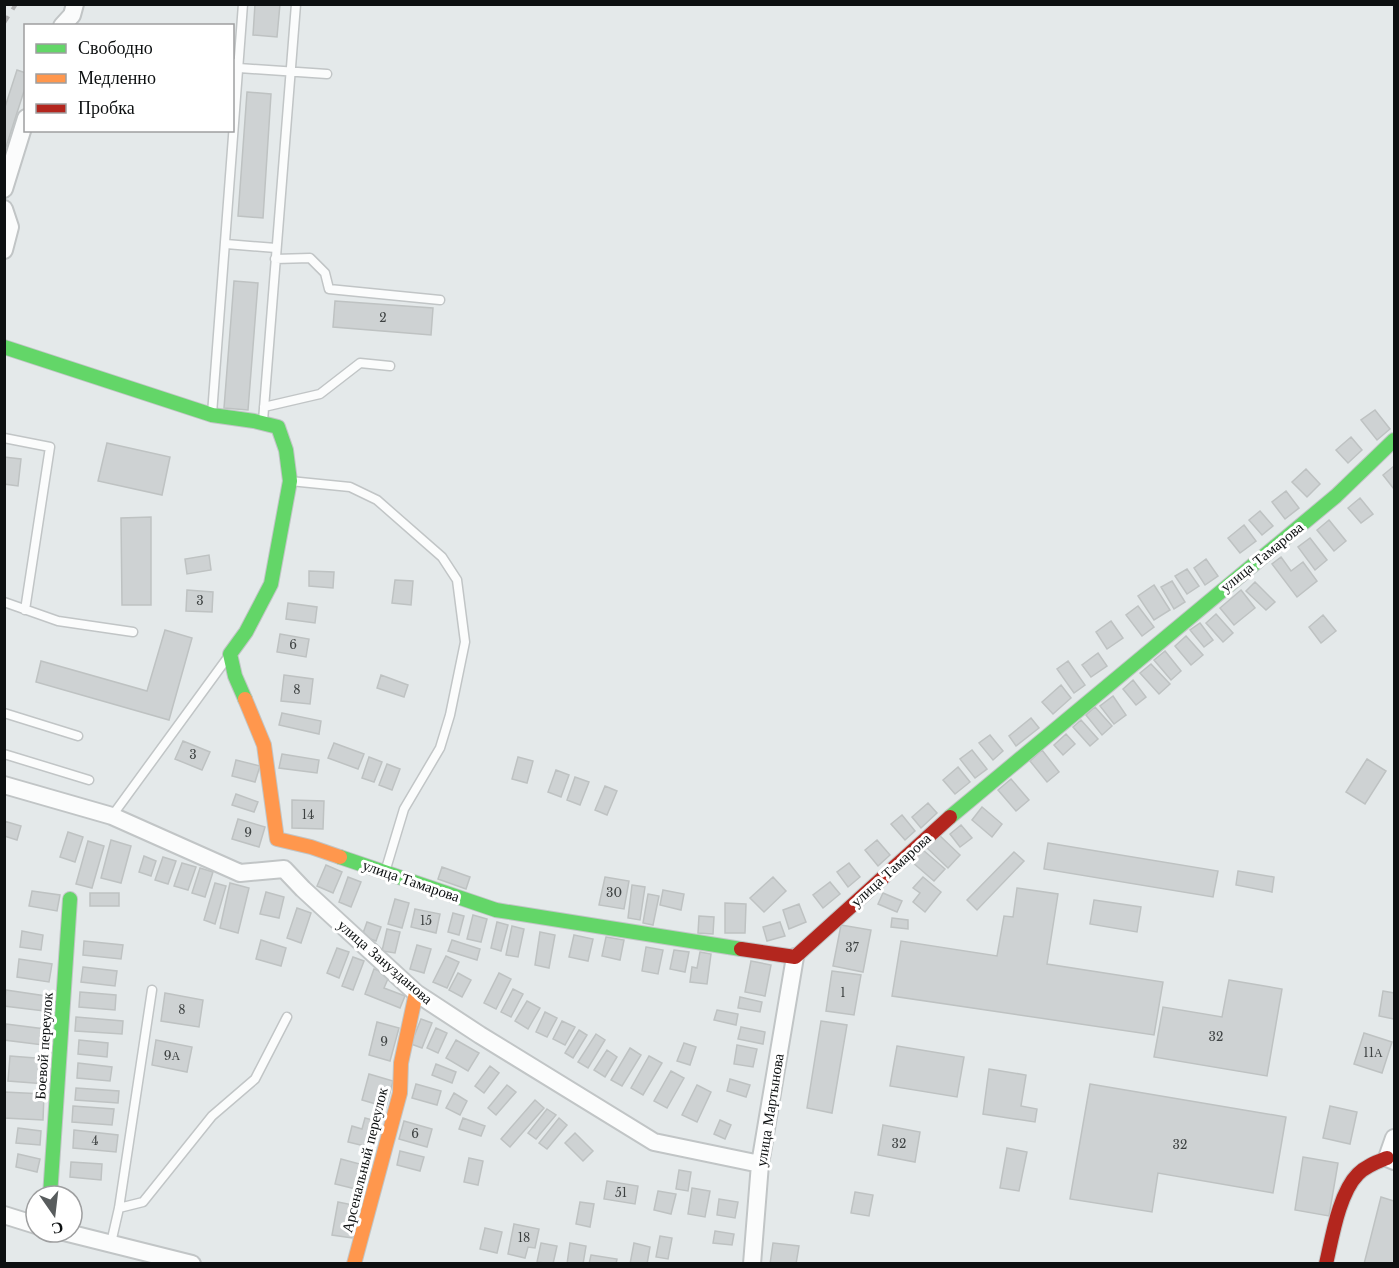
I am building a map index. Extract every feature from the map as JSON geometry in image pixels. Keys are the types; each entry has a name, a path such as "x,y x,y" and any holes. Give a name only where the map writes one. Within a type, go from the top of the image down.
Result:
{"street":[{"path":"64,24 72,15 75,4"},
{"path":"4,189 24,124"},
{"path":"4,209 10,227 4,250"},
{"path":"4,347 212,415 236,420 264,414 278,427 286,450 290,481 272,584 246,632 230,654 235,676 264,745 277,839 284,869 240,873 112,816 4,785"},
{"name":"улица Тамарова","path":"277,839 311,847 496,910 795,957 966,803 1336,496 1395,440"},
{"name":"улица Занузданова","path":"284,869 416,993 480,1035 654,1142 760,1164"},
{"name":"Боевой переулок","path":"51,1184 70,899"},
{"name":"улица Мартынова","path":"752,1263 760,1164 795,957"},
{"name":"Арсенальный переулок","path":"354,1263 400,1093 401,1064 416,993"},
{"path":"1326,1263 1338,1216 1355,1177 1368,1166 1391,1159 1395,1138"},
{"path":"4,1215 24,1221"},
{"path":"84,1237 192,1263"}],"lane":[{"path":"234,101 243,4"},
{"path":"296,4 264,414 320,394 360,363 390,366"},
{"path":"236,65 327,74"},
{"path":"212,415 232,132"},
{"path":"226,244 276,248"},
{"path":"275,260 310,258 326,273 329,289 440,300"},
{"path":"4,438 50,447 26,610"},
{"path":"290,481 350,487 377,500 441,557 457,580 465,642 450,715 440,748 404,809 385,873"},
{"path":"4,602 58,621 133,632"},
{"path":"112,816 230,654"},
{"path":"4,713 78,736"},
{"path":"4,754 89,780"},
{"path":"111,1243 120,1208 152,990"},
{"path":"120,1208 142,1202 212,1116 255,1079 287,1017"}],"building":[{"path":"255,4 280,4 277,37 253,35"},
{"path":"17,70 24,72 24,91 4,153 4,110"},
{"path":"247,92 271,94 263,218 238,216"},
{"path":"234,281 258,283 248,410 224,408"},
{"path":"335,301 433,308 431,335 333,327"},
{"path":"1375,410 1390,429 1377,440 1361,420"},
{"path":"1351,437 1362,450 1348,463 1336,450"},
{"path":"107,443 170,457 162,495 98,481"},
{"path":"4,457 21,459 18,486 4,484"},
{"path":"1394,466 1394,489 1383,475"},
{"path":"1306,469 1320,484 1307,497 1292,482"},
{"path":"1286,491 1299,508 1285,519 1272,502"},
{"path":"1360,498 1373,514 1361,523 1348,508"},
{"path":"1260,511 1273,526 1262,535 1249,520"},
{"path":"151,517 151,605 122,605 121,518"},
{"path":"1329,520 1346,541 1334,551 1317,530"},
{"path":"1244,525 1256,541 1240,553 1228,538"},
{"path":"1310,538 1327,560 1315,570 1298,547"},
{"path":"209,555 211,570 187,574 185,559"},
{"path":"1281,557 1291,571 1303,562 1317,581 1297,597 1272,564"},
{"path":"1206,559 1218,576 1205,585 1194,568"},
{"path":"1187,569 1199,586 1187,594 1175,576"},
{"path":"309,571 334,572 333,588 309,586"},
{"path":"395,580 413,581 411,605 392,603"},
{"path":"1172,581 1185,602 1174,609 1161,587"},
{"path":"1255,582 1275,602 1266,610 1246,591"},
{"path":"1154,585 1170,610 1154,620 1138,596"},
{"path":"187,590 213,592 212,612 186,611"},
{"path":"1241,590 1255,608 1234,625 1220,608"},
{"path":"288,603 317,607 315,623 286,619"},
{"path":"1138,606 1154,627 1142,636 1126,615"},
{"path":"1216,614 1233,633 1223,642 1206,623"},
{"path":"1323,615 1336,631 1321,643 1309,627"},
{"path":"1111,621 1123,638 1107,649 1096,632"},
{"path":"1200,623 1213,640 1204,647 1190,630"},
{"path":"165,630 192,638 169,720 36,682 41,661 147,691"},
{"path":"280,634 309,639 306,657 277,652"},
{"path":"1186,636 1203,655 1191,665 1175,646"},
{"path":"1165,651 1181,671 1171,680 1154,660"},
{"path":"1098,653 1107,666 1091,677 1082,665"},
{"path":"1068,661 1085,685 1074,693 1057,669"},
{"path":"1151,664 1170,684 1159,694 1140,673"},
{"path":"284,675 313,679 310,704 281,701"},
{"path":"381,675 408,685 404,697 377,688"},
{"path":"1133,680 1146,697 1136,705 1123,689"},
{"path":"1061,685 1071,698 1053,714 1042,702"},
{"path":"1113,696 1126,715 1114,724 1100,706"},
{"path":"1095,707 1112,726 1102,735 1086,715"},
{"path":"282,713 321,721 319,734 279,725"},
{"path":"1031,718 1039,728 1016,746 1009,736"},
{"path":"1081,720 1098,739 1090,746 1073,727"},
{"path":"1066,734 1075,744 1063,755 1054,745"},
{"path":"990,735 1003,751 993,760 979,743"},
{"path":"183,741 210,752 202,770 175,759"},
{"path":"334,743 364,754 358,769 328,758"},
{"path":"972,750 987,769 975,778 960,759"},
{"path":"1042,750 1059,772 1047,782 1030,761"},
{"path":"282,754 319,760 317,773 279,768"},
{"path":"369,757 382,762 374,782 362,778"},
{"path":"518,757 533,761 527,783 512,779"},
{"path":"1367,759 1386,771 1365,804 1346,792"},
{"path":"236,760 260,766 255,782 232,776"},
{"path":"387,764 400,769 392,790 379,785"},
{"path":"958,767 970,782 955,794 943,780"},
{"path":"556,770 569,775 561,797 548,792"},
{"path":"575,777 589,782 580,805 567,800"},
{"path":"1011,779 1029,800 1016,811 998,790"},
{"path":"605,786 617,791 607,815 595,810"},
{"path":"236,794 258,802 254,812 232,805"},
{"path":"292,800 324,801 323,829 292,828"},
{"path":"928,803 937,813 921,828 912,817"},
{"path":"982,807 1002,824 992,837 972,820"},
{"path":"902,815 915,831 905,840 891,824"},
{"path":"238,819 265,827 259,847 232,839"},
{"path":"4,821 21,826 17,840 4,836"},
{"path":"961,825 972,838 960,847 950,834"},
{"path":"68,832 83,837 75,862 60,857"},
{"path":"937,833 960,855 948,868 925,846"},
{"path":"111,840 131,846 121,883 101,878"},
{"path":"877,840 890,855 878,866 865,850"},
{"path":"88,841 104,846 92,888 76,884"},
{"path":"1048,843 1218,871 1213,897 1044,869"},
{"path":"923,850 945,869 934,881 912,862"},
{"path":"1014,852 1024,861 977,910 967,900"},
{"path":"144,856 156,861 151,876 139,872"},
{"path":"163,857 176,861 168,884 155,880"},
{"path":"182,863 196,867 188,890 174,886"},
{"path":"849,863 860,877 848,887 837,872"},
{"path":"326,865 342,872 333,893 317,886"},
{"path":"442,867 470,877 466,889 438,879"},
{"path":"200,868 213,872 205,897 192,893"},
{"path":"1238,871 1274,877 1272,892 1236,885"},
{"path":"348,877 361,882 351,907 339,902"},
{"path":"605,877 629,881 624,909 599,905"},
{"path":"773,877 786,891 764,912 750,898"},
{"path":"923,877 941,892 925,912 913,902 920,893 913,888"},
{"path":"830,882 840,894 823,908 813,895"},
{"path":"215,883 226,886 215,924 204,920"},
{"path":"230,883 249,888 238,933 220,928"},
{"path":"632,885 645,887 640,920 628,918"},
{"path":"1017,888 1058,894 1047,964 1163,982 1154,1035 892,996 901,941 997,956 1004,916 1013,917"},
{"path":"663,890 684,894 681,910 660,905"},
{"path":"32,891 60,895 57,911 29,906"},
{"path":"266,892 284,897 279,918 260,914"},
{"path":"90,893 119,893 119,906 90,906"},
{"path":"883,893 902,901 897,912 878,904"},
{"path":"648,894 659,896 653,925 643,923"},
{"path":"395,899 409,903 402,928 388,924"},
{"path":"1094,900 1141,907 1137,932 1090,924"},
{"path":"725,903 746,904 745,933 725,933"},
{"path":"799,904 806,922 789,929 783,910"},
{"path":"297,908 311,913 301,943 287,938"},
{"path":"415,909 440,914 436,933 411,927"},
{"path":"453,913 464,916 459,935 448,932"},
{"path":"473,915 487,919 481,942 467,939"},
{"path":"699,916 714,917 713,934 698,933"},
{"path":"892,918 908,920 908,929 891,927"},
{"path":"367,922 381,927 376,941 362,936"},
{"path":"497,922 508,925 501,951 491,948"},
{"path":"780,922 785,936 767,941 763,927"},
{"path":"841,925 871,930 863,972 833,966"},
{"path":"512,926 524,929 518,957 506,955"},
{"path":"387,929 400,932 395,953 382,951"},
{"path":"22,931 43,935 41,950 20,947"},
{"path":"540,932 555,935 549,968 535,965"},
{"path":"574,935 593,939 588,961 569,957"},
{"path":"606,937 624,940 620,960 602,956"},
{"path":"261,940 286,948 281,966 256,959"},
{"path":"452,940 480,949 477,960 448,951"},
{"path":"84,941 123,945 121,959 83,955"},
{"path":"417,945 431,949 424,973 410,969"},
{"path":"646,947 663,950 658,974 642,971"},
{"path":"337,948 349,952 339,978 327,973"},
{"path":"674,950 689,952 685,972 670,969"},
{"path":"700,952 711,954 707,984 690,982 692,967 697,968"},
{"path":"446,956 459,962 447,988 433,982"},
{"path":"353,957 364,961 353,990 342,986"},
{"path":"19,959 52,964 49,982 17,977"},
{"path":"751,961 771,965 765,996 745,992"},
{"path":"83,967 117,971 115,986 81,982"},
{"path":"374,969 390,974 384,988 405,996 400,1008 365,994"},
{"path":"832,971 861,975 854,1015 826,1011"},
{"path":"458,973 471,980 462,997 449,990"},
{"path":"499,973 511,979 496,1009 484,1003"},
{"path":"1229,980 1282,989 1267,1076 1154,1057 1163,1007 1222,1017"},
{"path":"513,989 523,994 511,1017 501,1012"},
{"path":"6,990 46,996 44,1011 4,1006"},
{"path":"1383,991 1394,993 1394,1019 1379,1016"},
{"path":"80,992 116,995 115,1010 79,1007"},
{"path":"165,993 203,1000 199,1027 161,1021"},
{"path":"740,997 762,1002 760,1012 738,1008"},
{"path":"527,1001 540,1008 528,1029 515,1021"},
{"path":"717,1010 738,1014 736,1025 714,1020"},
{"path":"545,1012 557,1018 547,1037 536,1032"},
{"path":"76,1017 123,1021 122,1034 75,1031"},
{"path":"421,1019 432,1023 422,1048 411,1044"},
{"path":"562,1021 575,1027 565,1045 553,1039"},
{"path":"821,1021 847,1025 832,1113 807,1108"},
{"path":"377,1022 399,1028 390,1061 369,1055"},
{"path":"6,1024 45,1029 43,1045 4,1040"},
{"path":"741,1027 765,1032 763,1044 738,1039"},
{"path":"436,1028 447,1033 438,1053 427,1048"},
{"path":"579,1030 587,1035 573,1058 565,1053"},
{"path":"1364,1033 1392,1042 1382,1073 1354,1064"},
{"path":"596,1034 605,1040 588,1068 578,1062"},
{"path":"79,1040 108,1043 107,1057 78,1054"},
{"path":"156,1040 192,1047 187,1072 152,1065"},
{"path":"456,1040 479,1053 468,1071 446,1058"},
{"path":"684,1043 696,1047 690,1065 677,1061"},
{"path":"737,1045 757,1049 753,1067 734,1064"},
{"path":"897,1046 964,1057 957,1097 890,1086"},
{"path":"630,1048 641,1055 622,1086 611,1080"},
{"path":"607,1050 617,1057 605,1077 594,1070"},
{"path":"10,1056 48,1059 46,1084 8,1081"},
{"path":"649,1056 662,1063 643,1095 631,1088"},
{"path":"78,1063 112,1067 110,1081 77,1078"},
{"path":"436,1064 456,1072 452,1083 432,1075"},
{"path":"490,1066 499,1073 484,1093 475,1086"},
{"path":"989,1069 1026,1075 1021,1106 1037,1109 1035,1122 983,1114"},
{"path":"671,1071 684,1078 667,1108 654,1101"},
{"path":"369,1074 393,1081 386,1107 362,1100"},
{"path":"730,1079 750,1085 746,1097 727,1091"},
{"path":"416,1084 441,1091 437,1105 412,1098"},
{"path":"1090,1084 1286,1117 1273,1193 1158,1173 1152,1212 1070,1199"},
{"path":"507,1085 516,1092 496,1115 488,1108"},
{"path":"697,1085 711,1092 697,1122 682,1115"},
{"path":"76,1088 119,1091 118,1103 75,1100"},
{"path":"4,1092 44,1094 43,1120 4,1118"},
{"path":"454,1093 467,1101 460,1115 446,1108"},
{"path":"535,1100 544,1108 510,1147 501,1139"},
{"path":"73,1106 114,1109 112,1125 72,1122"},
{"path":"1330,1106 1357,1112 1350,1144 1323,1138"},
{"path":"547,1109 556,1115 536,1139 528,1133"},
{"path":"365,1118 380,1122 373,1148 348,1142 352,1126 362,1129"},
{"path":"463,1118 485,1126 481,1136 459,1129"},
{"path":"559,1118 567,1125 547,1149 539,1143"},
{"path":"720,1120 731,1125 725,1139 714,1134"},
{"path":"404,1121 432,1129 427,1147 399,1139"},
{"path":"883,1125 920,1132 915,1162 878,1155"},
{"path":"18,1128 41,1131 40,1145 16,1143"},
{"path":"74,1130 118,1135 116,1152 73,1148"},
{"path":"575,1133 593,1151 583,1161 565,1143"},
{"path":"1007,1148 1027,1152 1019,1191 1000,1188"},
{"path":"400,1151 424,1157 420,1171 397,1165"},
{"path":"18,1154 40,1159 37,1172 16,1167"},
{"path":"1303,1157 1338,1163 1329,1216 1295,1210"},
{"path":"469,1158 483,1161 478,1185 464,1182"},
{"path":"341,1159 367,1166 360,1190 335,1184"},
{"path":"71,1162 102,1164 101,1180 70,1177"},
{"path":"679,1170 691,1172 688,1191 676,1189"},
{"path":"607,1181 638,1186 635,1204 604,1199"},
{"path":"692,1188 710,1191 705,1217 688,1214"},
{"path":"658,1191 676,1194 671,1214 654,1210"},
{"path":"855,1192 873,1195 869,1216 851,1213"},
{"path":"1381,1197 1394,1201 1394,1264 1364,1264"},
{"path":"719,1199 738,1202 735,1218 717,1215"},
{"path":"338,1202 358,1206 352,1238 332,1235"},
{"path":"580,1202 594,1204 590,1227 576,1224"},
{"path":"514,1224 539,1229 535,1248 528,1247 525,1258 508,1254"},
{"path":"485,1228 502,1232 497,1253 480,1249"},
{"path":"715,1231 734,1234 732,1245 713,1243"},
{"path":"660,1236 672,1238 668,1259 656,1257"},
{"path":"541,1243 557,1246 553,1264 537,1262"},
{"path":"570,1243 586,1246 583,1264 567,1264"},
{"path":"634,1243 650,1247 647,1264 630,1264"},
{"path":"773,1243 799,1246 796,1264 770,1264"},
{"path":"591,1255 617,1259 616,1264 589,1264"}],"railway":[{"path":"4,23 16,4"}],"traffic: fast":[{"path":"4,347 212,415 278,427 286,450 290,481 271,584 246,632 230,654 235,676 245,699"},
{"path":"950,817 1336,496 1394,440"},
{"path":"340,857 496,910 741,949"},
{"path":"51,1184 70,899"}],"traffic: slow":[{"path":"245,699 264,745 277,839 340,857"},
{"path":"354,1264 400,1093 401,1063 416,993"}],"traffic: jam":[{"path":"741,949 795,957 950,817"},
{"path":"1326,1264 1337,1216 1351,1182 1364,1169 1387,1158"}]}
